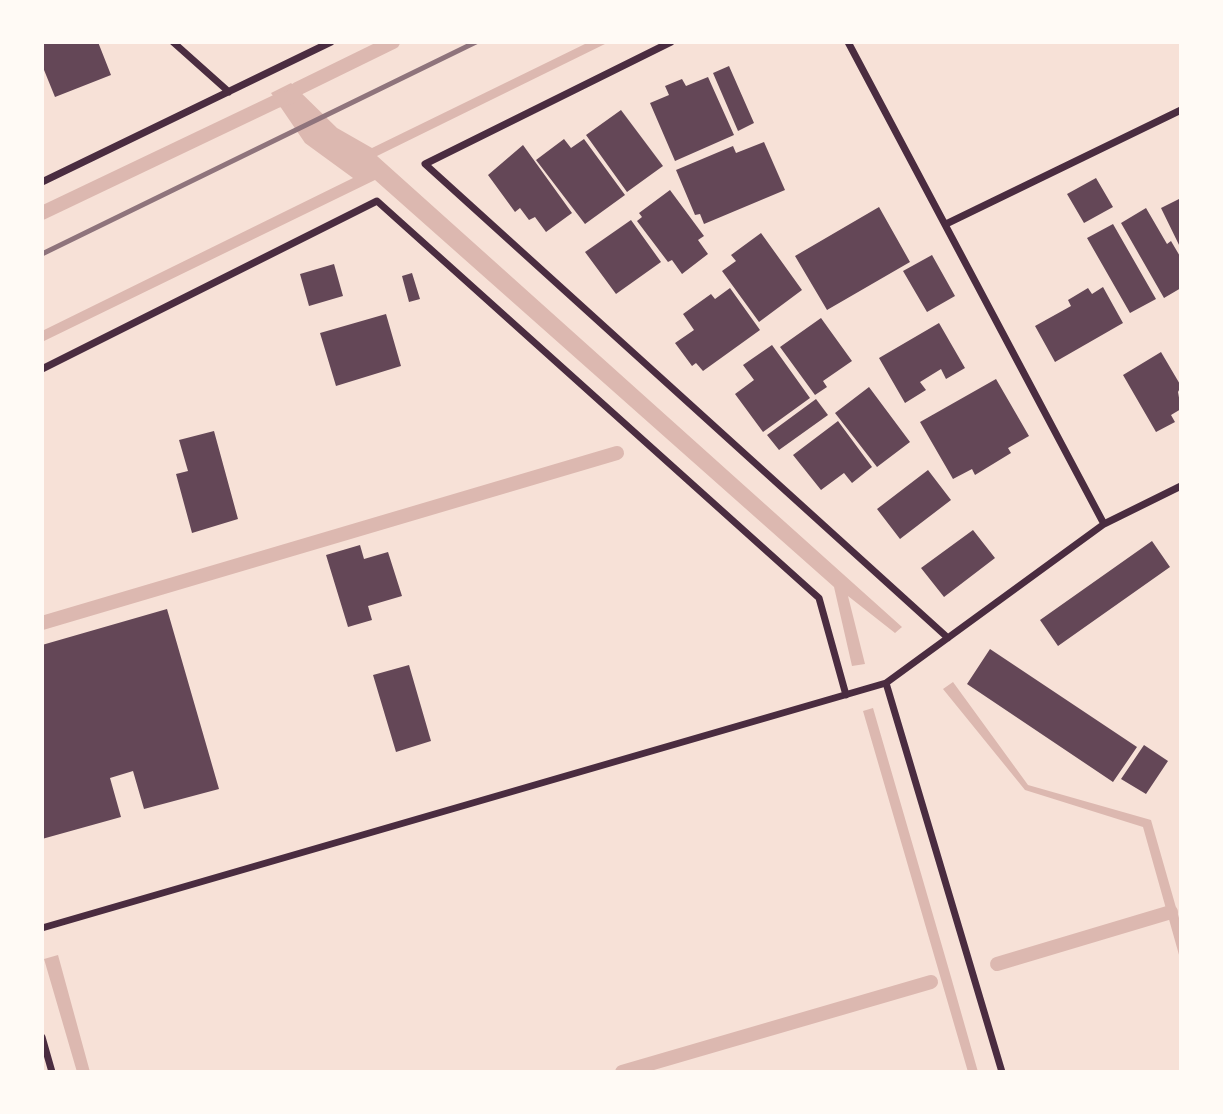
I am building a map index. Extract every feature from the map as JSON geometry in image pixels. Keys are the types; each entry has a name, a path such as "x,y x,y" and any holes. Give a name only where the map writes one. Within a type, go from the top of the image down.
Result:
{"street":[{"path":"173,42 229,92"},
{"path":"42,182 331,42"},
{"path":"671,42 425,164 948,638"},
{"path":"848,42 1104,524"},
{"path":"946,224 1181,110"},
{"path":"42,369 377,201 819,598 846,695"},
{"path":"42,928 886,683 1104,524 1181,486"},
{"path":"886,683 1002,1072"},
{"path":"42,1037 52,1072"}],"shaded area":[{"path":"589,42 609,42 377,156 902,627 895,633 848,596 865,664 852,666 834,587 375,180 42,342 42,331 353,178 305,143 271,93 291,83 337,128 372,148"},
{"path":"953,682 1028,785 1151,820 1181,925 1181,962 1143,827 1025,790 943,689"},
{"path":"873,708 978,1072 968,1072 863,711"},
{"path":"58,955 90,1072 77,1072 44,959"}],"building":[{"path":"42,42 98,42 111,75 55,97 42,65"},
{"path":"729,66 754,123 738,131 713,73"},
{"path":"708,77 734,135 675,161 650,103 669,95 665,86 682,79 686,86"},
{"path":"621,110 663,166 627,192 586,135"},
{"path":"564,139 571,148 584,139 625,195 585,224 536,160"},
{"path":"764,142 785,190 704,224 700,214 695,215 676,170 733,146 736,153"},
{"path":"523,145 572,213 546,232 535,217 529,220 520,208 515,212 488,175"},
{"path":"1096,178 1113,207 1084,223 1067,194"},
{"path":"670,190 704,236 698,240 708,254 682,274 672,260 668,262 637,221 642,217 639,213"},
{"path":"1181,198 1181,249 1161,208"},
{"path":"879,207 910,262 827,310 795,256"},
{"path":"1146,208 1167,244 1171,241 1181,258 1181,288 1164,298 1121,223"},
{"path":"631,220 661,262 616,294 585,252"},
{"path":"1113,224 1156,299 1130,313 1087,238"},
{"path":"761,233 802,290 759,322 722,271 736,261 731,255"},
{"path":"932,255 955,296 927,312 903,271"},
{"path":"334,264 343,296 309,306 300,274"},
{"path":"412,273 420,299 409,302 402,276"},
{"path":"1103,287 1123,323 1055,362 1035,326 1071,306 1068,300 1088,288 1092,294"},
{"path":"730,288 760,330 703,371 696,363 692,366 675,343 694,330 683,314 711,294 715,299"},
{"path":"386,314 401,366 336,386 320,333"},
{"path":"821,318 852,361 823,381 827,387 815,395 780,347"},
{"path":"939,323 965,368 946,379 941,369 920,382 926,390 905,403 879,358"},
{"path":"772,345 810,398 763,432 735,394 754,380 743,365"},
{"path":"1161,352 1181,386 1178,392 1181,409 1171,415 1175,422 1156,432 1123,375"},
{"path":"996,379 1029,436 1008,448 1011,453 975,475 972,469 953,479 920,422"},
{"path":"869,387 910,442 877,467 835,413"},
{"path":"816,399 828,415 779,450 767,435"},
{"path":"838,421 872,467 852,483 844,473 821,490 793,455"},
{"path":"214,431 238,519 192,533 176,474 188,471 179,440"},
{"path":"928,470 951,500 900,539 877,509"},
{"path":"973,530 995,558 944,597 921,568"},
{"path":"1152,541 1170,567 1058,646 1040,620"},
{"path":"360,545 364,559 388,552 402,596 368,606 372,620 348,627 326,555"},
{"path":"167,609 219,789 144,809 133,771 110,778 121,817 42,839 42,645"},
{"path":"990,649 1137,747 1113,782 967,684"},
{"path":"409,665 431,741 396,752 373,675"},
{"path":"1144,745 1168,761 1146,794 1121,779"}],"waterway":[{"path":"42,213 277,101 291,97 297,89 393,42"},
{"path":"42,623 617,453"},
{"path":"997,964 1171,912"},
{"path":"622,1072 931,982"}],"railway":[{"path":"42,254 476,42"}]}
